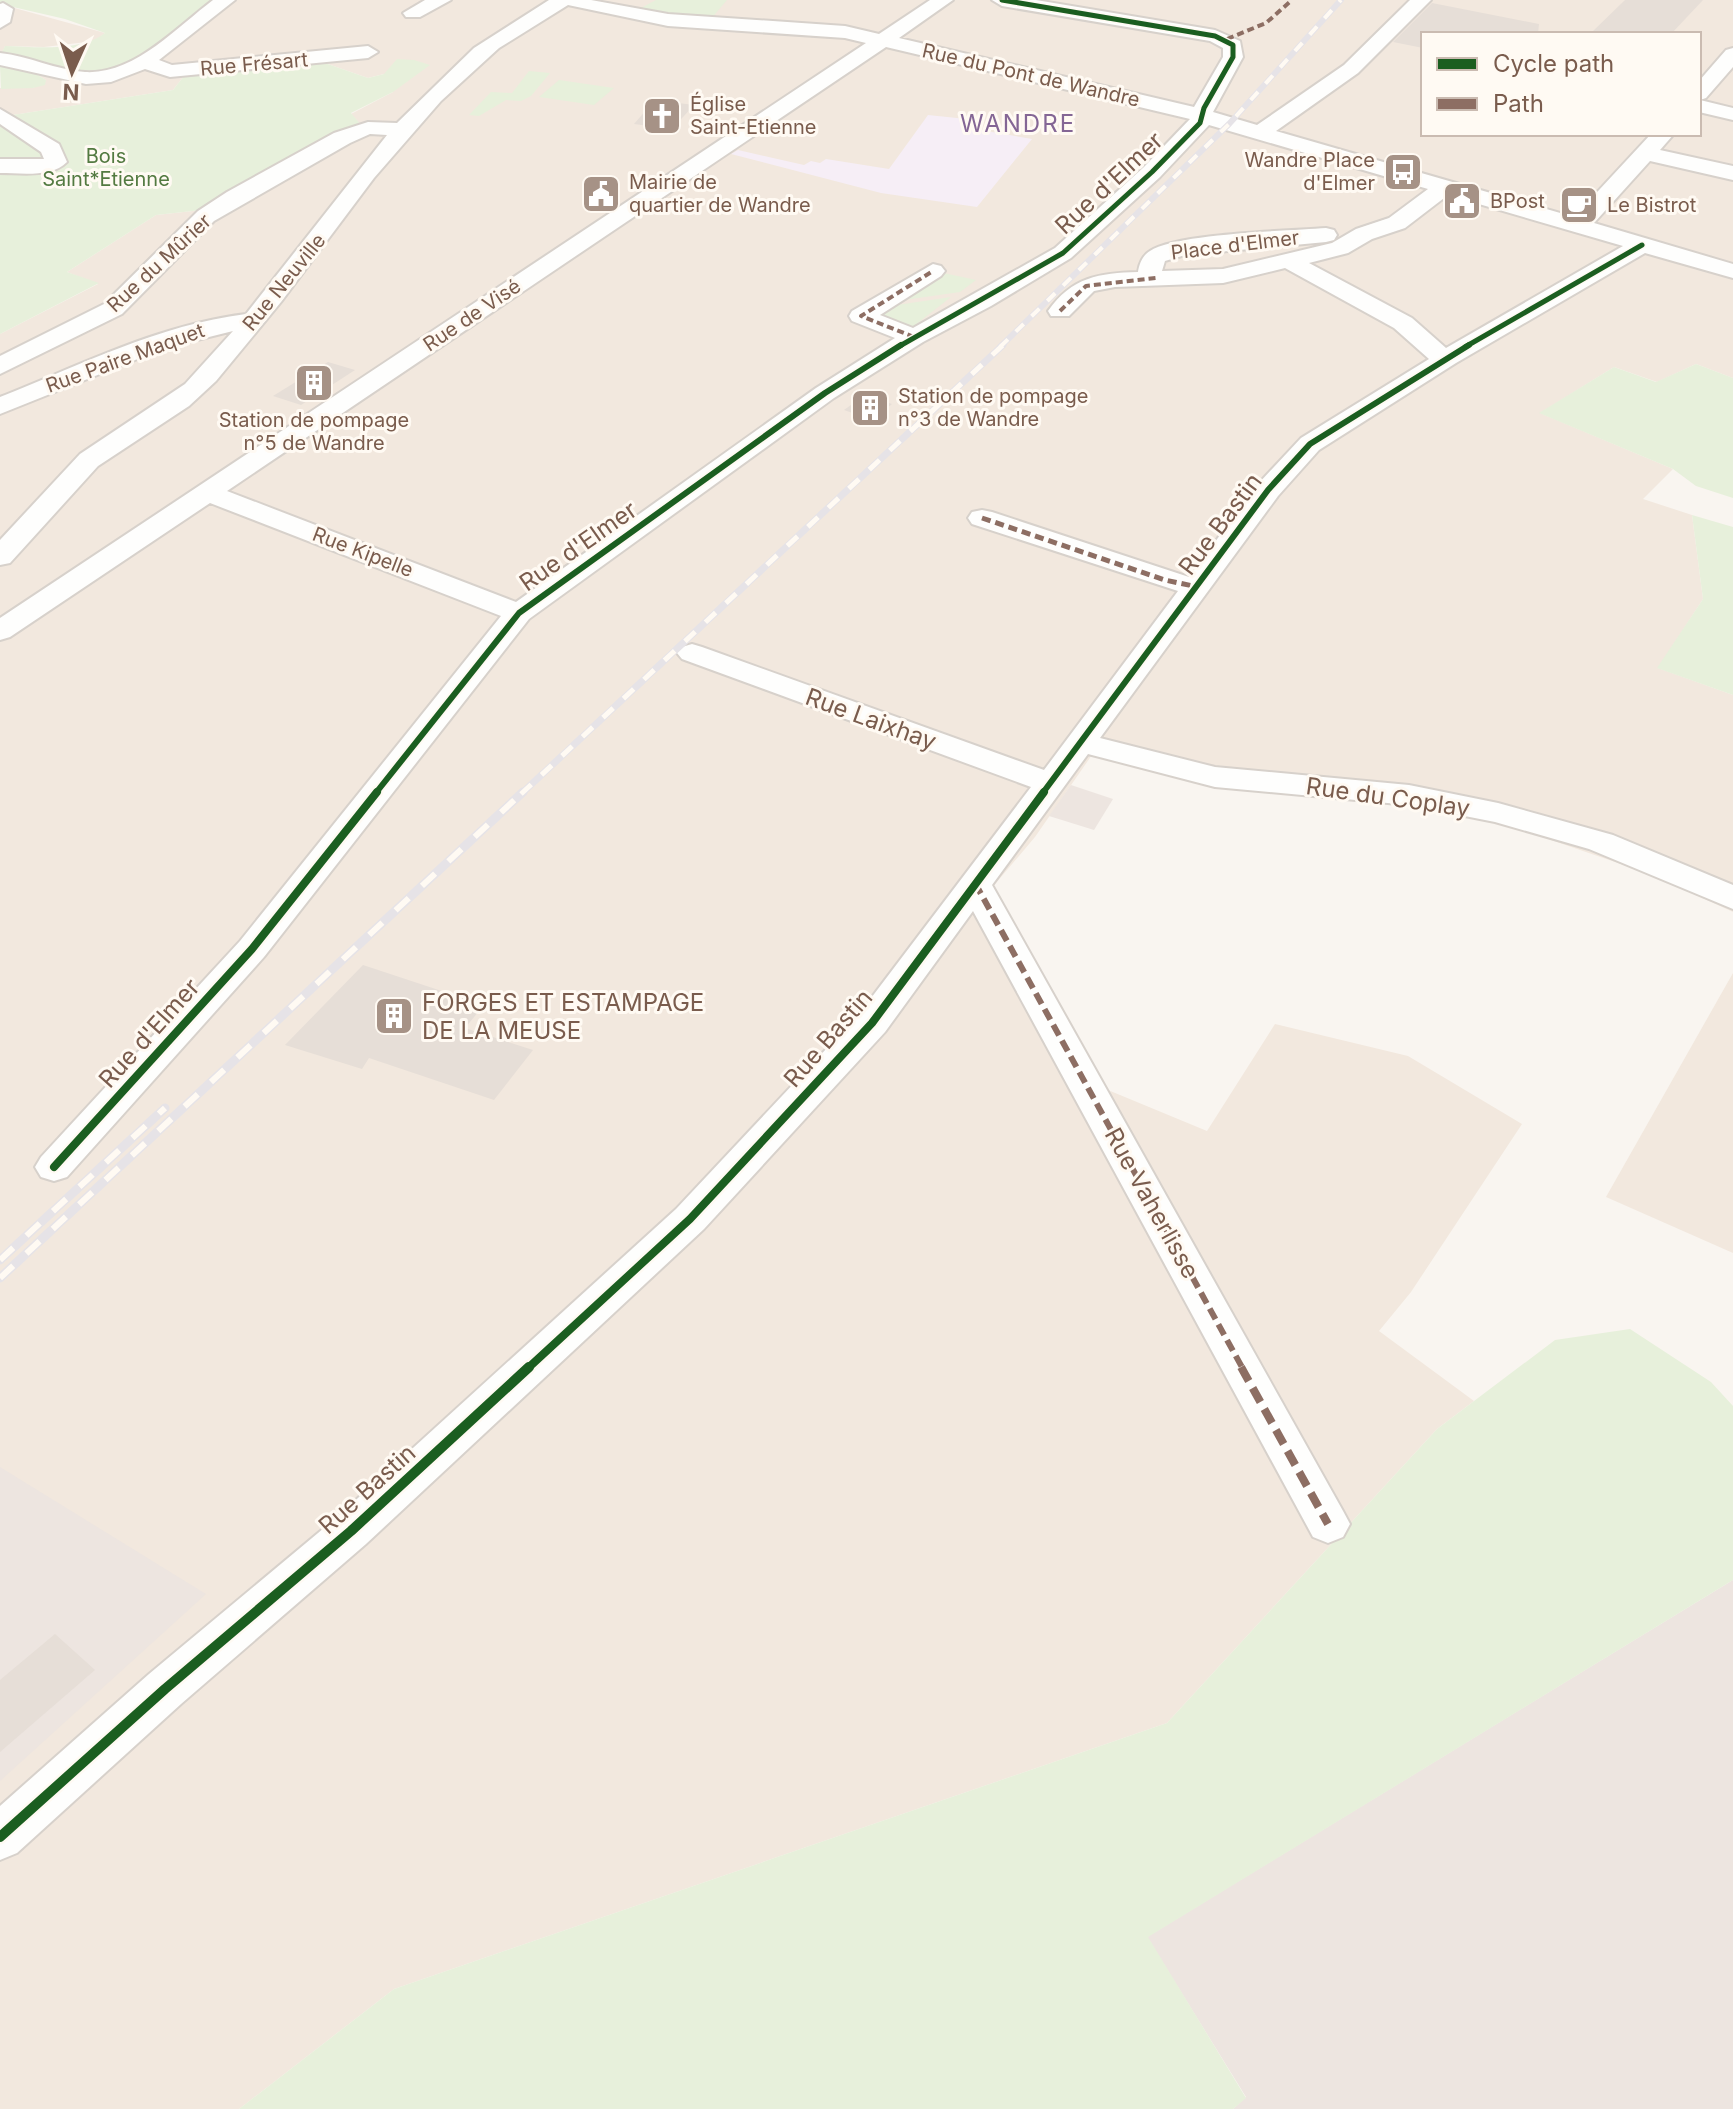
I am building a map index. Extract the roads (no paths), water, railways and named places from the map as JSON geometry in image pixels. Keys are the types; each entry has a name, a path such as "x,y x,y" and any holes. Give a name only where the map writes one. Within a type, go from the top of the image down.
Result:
{"street":[{"path":"0,59 98,79 116,76 142,61 225,0"},
{"path":"413,13 441,0"},
{"name":"Rue Neuville","path":"0,557 89,460 168,411 206,378 404,130 473,59 562,0"},
{"name":"Rue du Pont de Wandre","path":"573,0 603,9 668,20 822,20 883,40 1203,116 1733,271"},
{"name":"Rue de Visé","path":"0,631 943,0"},
{"name":"Rue d'Elmer","path":"54,1167 252,949 519,613 825,393 914,337 983,301 1063,253 1152,172 1200,123 1204,108 1233,57 1233,45 1215,36 1002,0"},
{"path":"1259,133 1351,69 1421,0"},
{"name":"Rue Frésart","path":"142,61 170,71 368,52"},
{"path":"1701,92 1733,54"},
{"path":"1701,106 1733,114"},
{"path":"0,115 51,149 56,157 56,162 46,166 0,166"},
{"name":"Rue du Mûrier","path":"0,366 113,309 206,216 235,197 342,138 368,128 404,130"},
{"path":"1578,227 1661,136"},
{"path":"1645,153 1733,173"},
{"name":"Place d'Elmer","path":"1364,234 1198,246 1162,253 1155,257 1150,273 1156,278 1223,276 1292,262 1340,248 1364,234 1397,223 1443,188"},
{"name":"Rue Bastin","path":"0,1837 165,1689 351,1531 690,1219 872,1023 1268,490 1310,444 1447,358 1642,245"},
{"path":"1292,262 1312,276 1402,323 1422,344 1447,358"},
{"path":"914,337 861,316 933,271"},
{"path":"1060,311 1086,286 1156,278"},
{"name":"Rue Paire Maquet","path":"0,406 185,333 226,322 252,321"},
{"name":"Rue Kipelle","path":"206,492 519,613"},
{"path":"982,518 1165,580 1198,587"},
{"name":"Rue Laixhay","path":"692,653 1050,783"},
{"name":"Rue du Coplay","path":"1080,742 1215,777 1409,795 1498,813 1601,842 1733,898"},
{"name":"Rue Vaherlisse","path":"975,883 1328,1524"}],"railway":[{"path":"1000,347 1229,124 1341,0"},
{"path":"521,794 1003,345"},
{"path":"0,1278 523,792"},
{"path":"0,1260 165,1108"}],"place":[{"name":"Église Saint-Etienne","path":"662,116"},
{"name":"Wandre Place d'Elmer","path":"1403,172"},
{"name":"Mairie de quartier de Wandre","path":"601,194"},
{"name":"BPost","path":"1462,201"},
{"name":"Le Bistrot","path":"1579,205"},
{"name":"Station de pompage n°5 de Wandre","path":"314,383"},
{"name":"Station de pompage n°3 de Wandre","path":"870,408"},
{"name":"FORGES ET ESTAMPAGE DE LA MEUSE","path":"394,1016"}],"district":[{"name":"WANDRE","path":"1018,123"}],"park label":[{"name":"Bois Saint*Etienne","path":"106,168"}]}
